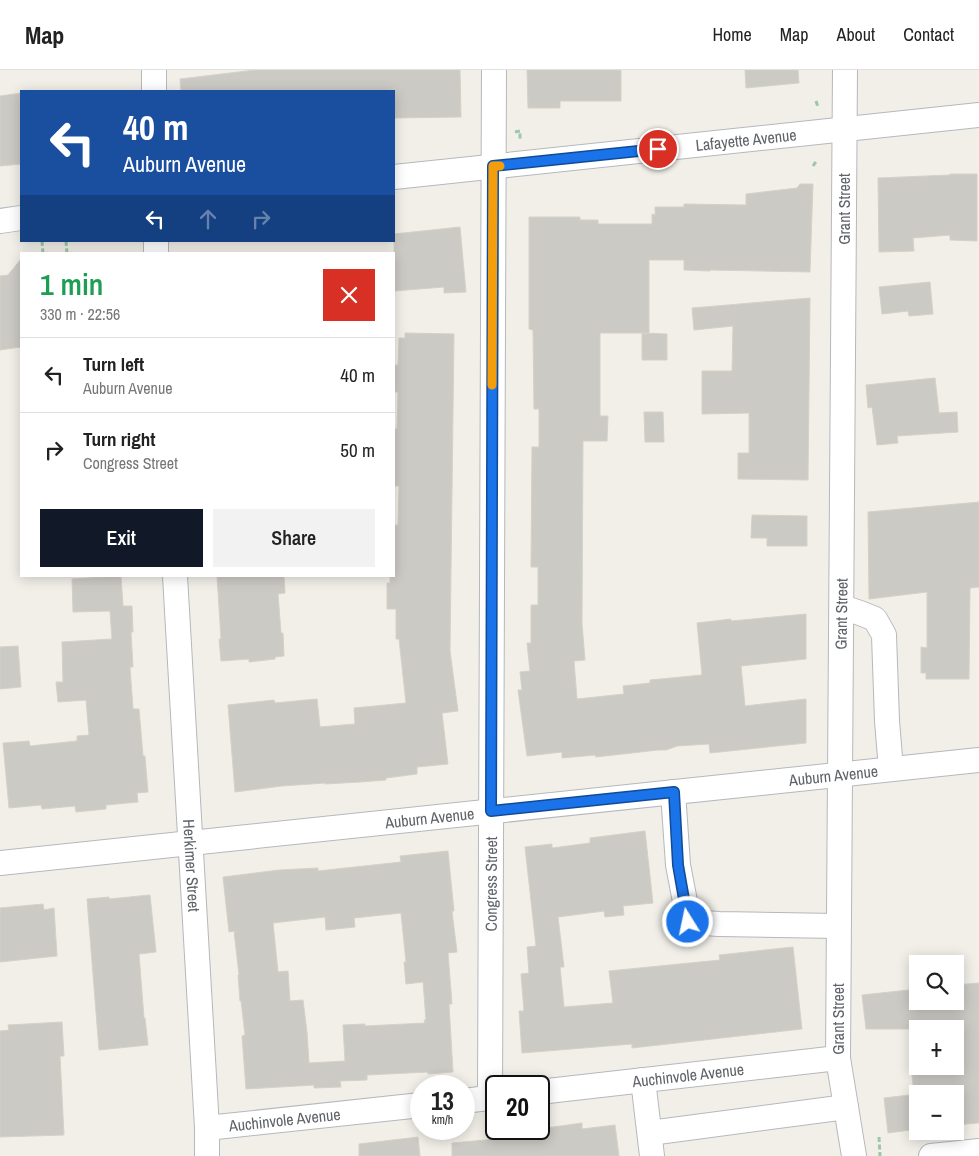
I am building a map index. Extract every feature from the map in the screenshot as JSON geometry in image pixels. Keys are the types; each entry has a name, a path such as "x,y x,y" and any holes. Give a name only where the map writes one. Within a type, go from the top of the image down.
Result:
{"street":[{"path":"154,70 154,90"},
{"name":"Congress Street","path":"493,1075 491,811 494,70"},
{"name":"Grant Street","path":"846,70 838,1058 854,1156"},
{"name":"Lafayette Avenue","path":"395,177 979,115"},
{"path":"0,221 20,218"},
{"name":"Herkimer Street","path":"175,577 207,1128 207,1156"},
{"path":"842,607 874,619 884,635 891,769"},
{"name":"Auburn Avenue","path":"0,863 979,760"},
{"path":"674,792 678,865 688,922 838,926"},
{"name":"Auchinvole Avenue","path":"550,1091 838,1058"},
{"path":"643,1080 652,1156"},
{"name":"Auchinvole Avenue","path":"207,1128 410,1106"},
{"path":"650,1133 846,1107"},
{"path":"932,1156 979,1151"}],"path":[{"path":"816,101 818,107"},
{"path":"520,131 520,141"},
{"path":"813,166 816,160"},
{"path":"879,1137 880,1156"}],"building":[{"path":"255,70 460,70 461,117 395,118 395,90 181,90 180,79"},
{"path":"527,70 621,70 621,101 560,101 560,108 528,108"},
{"path":"745,70 798,70 799,83 746,88"},
{"path":"20,93 20,164 0,166 0,96"},
{"path":"977,174 977,241 950,240 950,235 913,238 914,251 879,252 878,178"},
{"path":"800,184 813,184 810,272 684,270 684,260 649,260 649,333 600,333 600,416 608,416 607,441 583,441 582,624 585,660 574,661 577,699 624,694 623,686 650,683 650,680 702,675 697,623 806,614 806,659 741,666 745,706 806,699 806,743 710,753 709,744 677,746 666,750 596,757 595,755 562,758 562,752 527,756 518,690 522,690 520,672 530,671 527,643 531,643 531,605 538,605 538,567 531,567 532,447 539,447 539,409 534,409 533,330 529,329 529,217 580,217 580,220 598,220 598,224 652,224 652,214 655,215 655,207 684,207 684,204 746,205 746,194 797,188"},
{"path":"460,227 466,292 444,293 444,287 395,291 395,234"},
{"path":"20,260 20,347 0,350 0,276 8,275"},
{"path":"930,282 933,314 909,316 908,311 882,314 879,287"},
{"path":"810,298 808,480 738,479 738,453 749,453 749,413 702,414 702,371 732,371 733,326 694,330 692,308"},
{"path":"405,333 454,334 450,651 458,711 442,713 448,764 417,767 417,774 386,778 386,780 282,786 235,792 228,705 274,700 275,703 317,699 320,727 355,724 354,708 406,703 399,639 396,639 396,609 387,609 387,583 390,583 390,577 395,577 395,525 398,525 399,486 395,486 395,429 397,429 398,392 395,392 395,365 398,365 399,338 405,338"},
{"path":"642,333 667,334 667,360 642,360"},
{"path":"935,378 939,413 957,412 958,432 897,436 898,443 877,445 872,407 868,408 866,385"},
{"path":"644,412 663,412 664,442 645,442"},
{"path":"979,502 979,587 970,588 969,679 926,679 926,673 921,673 921,647 927,648 927,592 869,599 868,512"},
{"path":"752,515 807,516 807,546 767,546 767,538 751,538"},
{"path":"121,577 123,606 132,606 133,667 130,667 133,709 139,709 148,792 137,793 138,802 106,805 106,809 76,812 75,806 42,809 41,805 9,808 3,743 29,741 30,746 77,741 77,736 89,735 86,700 58,702 56,682 63,682 62,642 112,639 110,611 73,612 72,579"},
{"path":"217,577 284,577 285,593 278,594 284,656 249,662 249,659 221,661 219,639 221,639"},
{"path":"18,646 21,687 0,689 0,647"},
{"path":"645,831 653,903 623,906 624,915 605,917 604,911 558,917 564,967 560,967 564,1007 613,1003 609,971 720,960 719,955 793,947 802,1029 632,1048 632,1044 522,1053 519,1011 524,1011 521,974 529,973 527,947 536,946 525,847 552,844 552,848 590,843 590,838"},
{"path":"448,851 457,952 448,953 452,1004 449,1004 453,1072 367,1075 367,1080 340,1081 341,1087 314,1088 314,1085 246,1089 242,1036 245,1035 240,1001 239,975 234,931 229,932 223,877 279,870 318,868 318,871 401,862 400,856","holes":["401,913 406,962 404,962 406,984 423,982 425,1023 365,1026 365,1024 343,1025 345,1061 309,1063 303,1000 290,1001 288,971 278,972 273,923 325,917 326,930 355,927 354,918"]},
{"path":"150,895 156,952 139,954 148,1045 99,1050 87,899"},
{"path":"43,904 44,910 54,908 57,956 0,962 0,908"},
{"path":"979,983 979,1123 964,1124 964,1085 913,1085 912,1075 964,1075 964,1020 909,1020 909,1029 866,1029 862,995 909,990 909,1010 964,1010 964,984"},
{"path":"62,1022 64,1056 60,1056 64,1135 0,1137 0,1031 9,1030 8,1025"},
{"path":"909,1095 909,1130 888,1133 884,1098"},
{"path":"582,1123 582,1129 615,1125 619,1156 452,1156 452,1143 485,1140 550,1140 550,1127"},
{"path":"410,1138 410,1140 418,1140 420,1156 359,1156 359,1144"}],"slow traffic":[{"path":"492,385 493,166 500,166"}],"route":[{"path":"658,149 493,166 491,811 674,792 678,865 688,922"}]}
